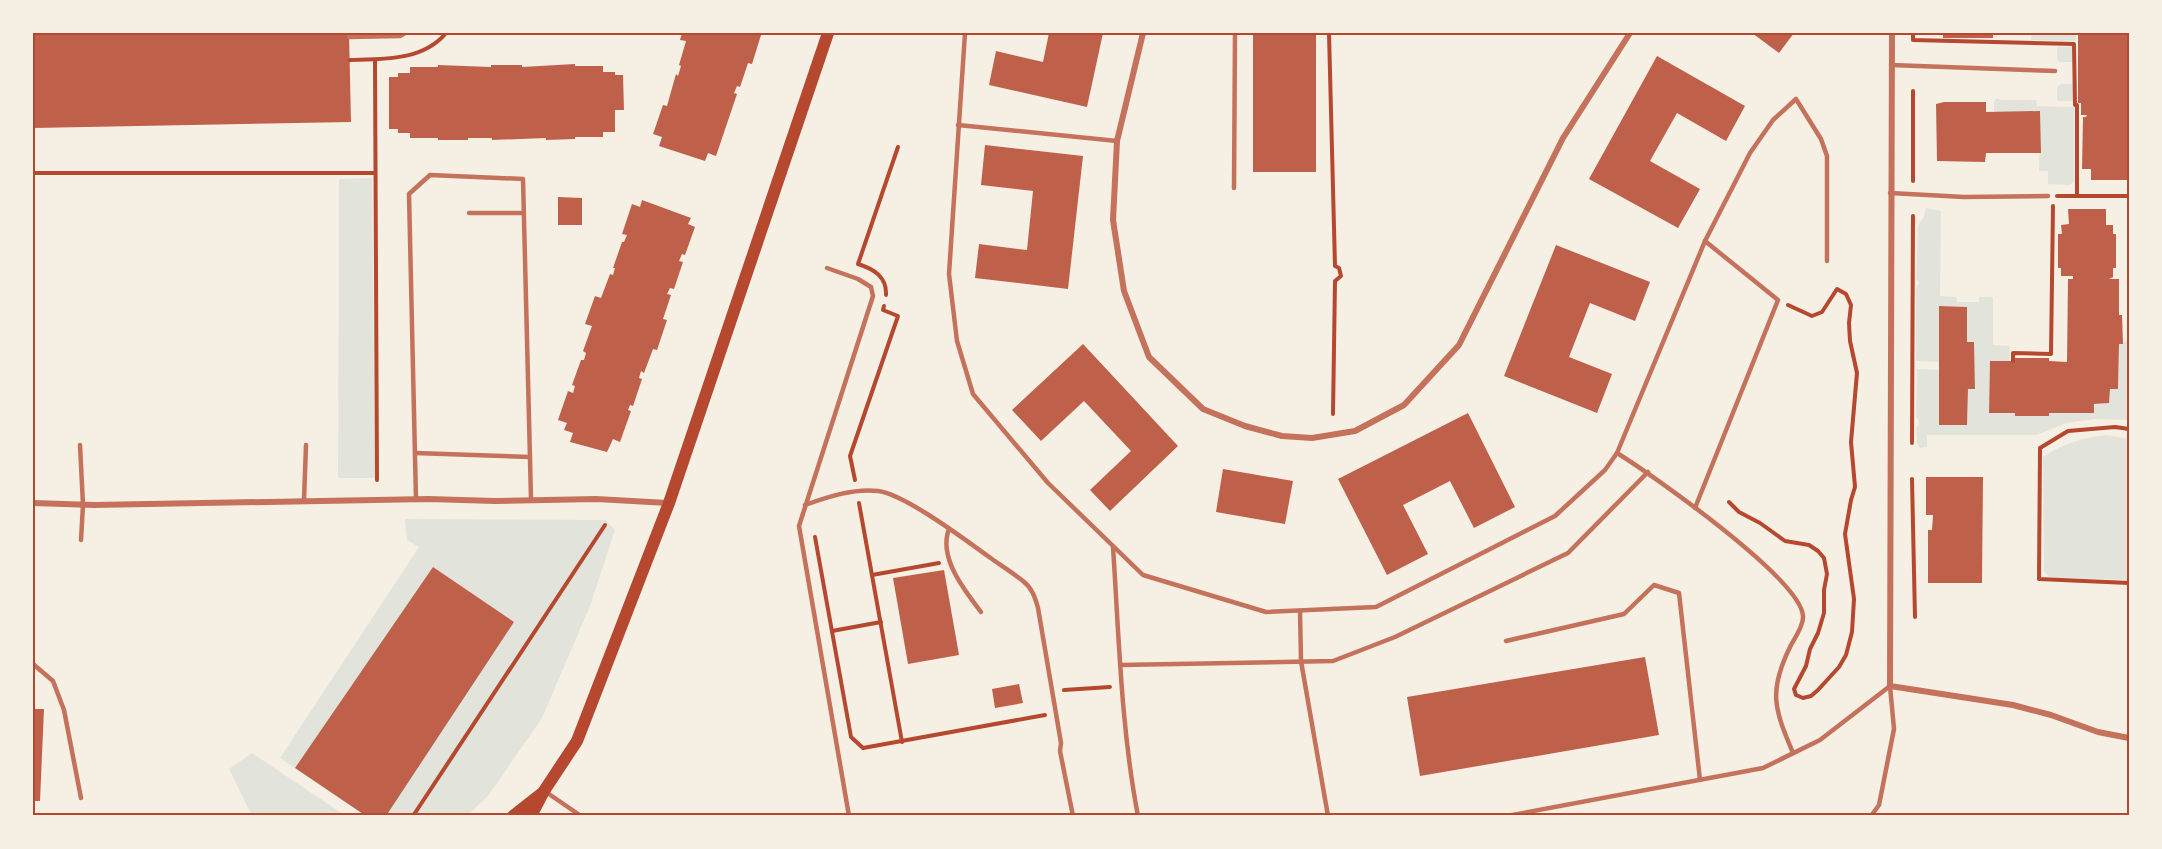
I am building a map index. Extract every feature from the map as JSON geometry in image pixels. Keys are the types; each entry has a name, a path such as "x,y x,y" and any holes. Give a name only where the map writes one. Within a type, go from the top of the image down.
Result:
{"main road":[{"path":"531,816 544,791 577,741 669,503 828,33"},
{"path":"513,816 544,791"}],"street":[{"path":"1143,33 1117,141 1113,220 1124,291 1149,357 1203,409 1245,426 1282,436 1312,438 1354,431 1404,405 1459,345 1563,138 1630,33"},
{"path":"1892,33 1890,686 2013,705 2051,715 2098,732 2129,738"},
{"path":"33,503 83,505 304,500 596,499 669,503"}],"lane":[{"path":"349,37 400,36 405,33"},
{"path":"965,33 957,125 949,274 957,342 973,394 1048,483 1143,575 1266,612 1376,607 1555,516 1605,470 1617,453 1705,241 1750,153 1773,120 1796,99 1813,123 1827,156 1827,261"},
{"path":"1234,188 1235,33"},
{"path":"1891,65 2055,71"},
{"path":"957,125 1117,141"},
{"path":"416,500 409,194 430,175 524,179 531,499"},
{"path":"1890,193 1964,197 2048,195"},
{"path":"469,213 524,213"},
{"path":"1695,508 1778,300 1705,241"},
{"path":"826,268 865,282 872,287 873,296 799,526 849,816"},
{"path":"80,445 83,505 81,540"},
{"path":"304,500 306,445"},
{"path":"415,453 530,457"},
{"path":"1617,453 1648,472 1759,558 1797,600 1803,617 1782,663 1775,689 1779,720 1793,753"},
{"path":"1121,665 1334,661 1395,637 1568,553 1648,472"},
{"path":"805,505 831,496 878,491 902,500 949,529 1023,581 1034,593 1073,816"},
{"path":"949,529 945,539 955,578 981,612"},
{"path":"1113,546 1130,774 1138,816"},
{"path":"1506,641 1624,614 1654,585 1679,593 1700,780"},
{"path":"1300,611 1301,662 1328,816"},
{"path":"33,664 53,681 64,710 81,798"},
{"path":"1507,816 1763,768 1820,740 1890,686"},
{"path":"1871,816 1879,805 1894,729 1890,686"},
{"path":"544,791 581,816"}],"path":[{"path":"350,60 389,59 419,53 446,33"},
{"path":"1329,33 1335,266 1339,268 1341,276 1335,281 1334,414"},
{"path":"1913,33 1913,40 2074,44 2077,196"},
{"path":"375,60 377,480"},
{"path":"1913,91 1913,181"},
{"path":"33,173 375,173"},
{"path":"2013,361 2013,353 2051,354 2054,196 2129,196"},
{"path":"1911,444 1913,216"},
{"path":"1729,502 1739,512 1760,523 1785,541 1809,545 1824,558 1827,574 1824,614 1806,666 1794,689 1799,697 1811,696 1839,668 1846,655 1852,632 1854,599 1845,534 1855,487 1851,433 1857,373 1850,341 1851,305 1846,294 1838,289 1822,312 1812,316 1778,300"},
{"path":"2129,429 2115,427 2068,431 2040,448 2039,579 2129,582"},
{"path":"1912,479 1915,617"},
{"path":"850,503 858,501 902,742"},
{"path":"413,816 605,525"},
{"path":"813,525 851,737 863,748 1050,714"},
{"path":"872,575 941,563"},
{"path":"832,632 880,622"},
{"path":"1060,690 1109,687"}],"shaded area":[{"path":"2032,33 2076,33 2076,41 2031,40"},
{"path":"2057,47 2074,47 2074,62 2060,62 2057,59"},
{"path":"2061,84 2074,84 2073,101 2057,101 2057,87"},
{"path":"1996,98 2036,100 2037,106 2074,107 2074,181 2070,185 2048,184 2048,171 2039,171 2040,112 1994,112"},
{"path":"372,178 375,478 338,478 339,179"},
{"path":"1926,208 1941,211 1940,296 1956,297 1957,302 1979,302 1979,297 1993,297 1993,345 2010,346 2009,361 1990,362 1989,413 2049,416 2049,413 2094,413 2095,404 2109,403 2110,389 2118,389 2119,344 2127,341 2129,420 2096,419 2067,423 2036,435 1927,435 1927,447 1920,448 1917,444 1916,428 1919,425 1916,416 1917,369 1939,370 1967,425 1968,389 1975,389 1974,343 1967,342 1967,307 1939,306 1939,362 1916,361 1916,289 1919,282 1916,279 1918,226"},
{"path":"2107,435 2129,439 2129,580 2049,577 2044,571 2043,457 2074,442"},
{"path":"405,519 606,520 615,530 590,606 542,718 488,796 467,816 386,816 280,758 419,547 407,540"},
{"path":"252,753 346,816 252,816 229,769"}],"building":[{"path":"33,33 349,33 351,122 33,128"},
{"path":"682,33 760,33 761,35 752,64 748,63 740,87 737,86 734,93 737,94 716,156 708,153 705,161 659,146 662,137 653,134 663,105 667,106 676,74 678,76 681,66 679,65 686,41 680,40"},
{"path":"1049,33 1103,33 1087,107 989,85 996,51 1043,62"},
{"path":"1253,33 1316,33 1316,172 1253,172"},
{"path":"1752,33 1794,33 1779,53"},
{"path":"1943,33 1993,33 1993,38 1943,38"},
{"path":"2078,33 2129,33 2129,180 2091,180 2091,169 2082,169 2083,117 2087,115 2081,115 2081,103 2078,103"},
{"path":"1657,56 1745,106 1726,141 1677,113 1650,161 1700,189 1678,228 1589,179"},
{"path":"575,64 575,66 603,66 603,72 623,75 624,110 615,110 615,132 603,132 603,137 575,137 575,139 438,140 438,138 410,138 410,133 398,133 398,129 389,129 389,77 398,77 398,73 410,73 410,67 522,65 522,67"},
{"path":"1986,102 1986,112 2040,111 2041,153 1986,153 1985,162 1937,161 1936,104"},
{"path":"985,145 1083,156 1068,289 975,278 979,244 1027,250 1033,191 981,185"},
{"path":"558,197 582,198 582,225 558,225"},
{"path":"642,200 691,218 688,224 695,227 685,255 682,254 679,261 683,262 674,289 670,288 667,294 671,295 663,319 667,320 657,350 653,349 644,373 641,371 639,378 642,379 633,406 630,405 628,410 631,411 620,442 613,439 607,452 570,442 573,433 564,430 567,423 558,420 568,391 573,393 575,386 572,385 581,360 584,360 586,353 583,351 592,326 585,324 595,296 601,298 610,274 613,275 615,268 613,268 622,242 627,235 622,234 632,204 640,207"},
{"path":"2068,209 2106,209 2106,225 2113,225 2113,234 2116,234 2116,268 2113,268 2113,277 2109,279 2119,279 2119,315 2122,315 2123,344 2119,344 2118,389 2110,389 2109,403 2094,404 2094,413 2015,416 2015,413 1989,413 1990,361 2049,358 2049,361 2067,362 2068,279 2073,279 2073,276 2061,276 2061,268 2058,268 2058,234 2062,234 2061,225 2069,224"},
{"path":"1556,245 1650,282 1635,321 1590,303 1569,357 1612,374 1597,413 1504,376"},
{"path":"1939,306 1967,307 1967,342 1974,342 1975,389 1968,389 1967,425 1939,425"},
{"path":"1083,344 1178,446 1110,511 1090,490 1131,451 1084,401 1041,441 1012,410"},
{"path":"1468,413 1515,507 1474,528 1450,481 1403,505 1428,554 1387,575 1338,479"},
{"path":"1223,469 1293,481 1285,524 1216,512"},
{"path":"1926,477 1983,477 1982,583 1928,583 1928,530 1932,530 1933,515 1926,515"},
{"path":"433,567 514,622 386,816 366,816 295,768"},
{"path":"944,570 959,655 908,664 893,578"},
{"path":"1645,657 1659,735 1420,776 1407,697"},
{"path":"1019,684 1023,703 995,708 992,689"},
{"path":"33,709 44,709 40,801 33,801"}]}
